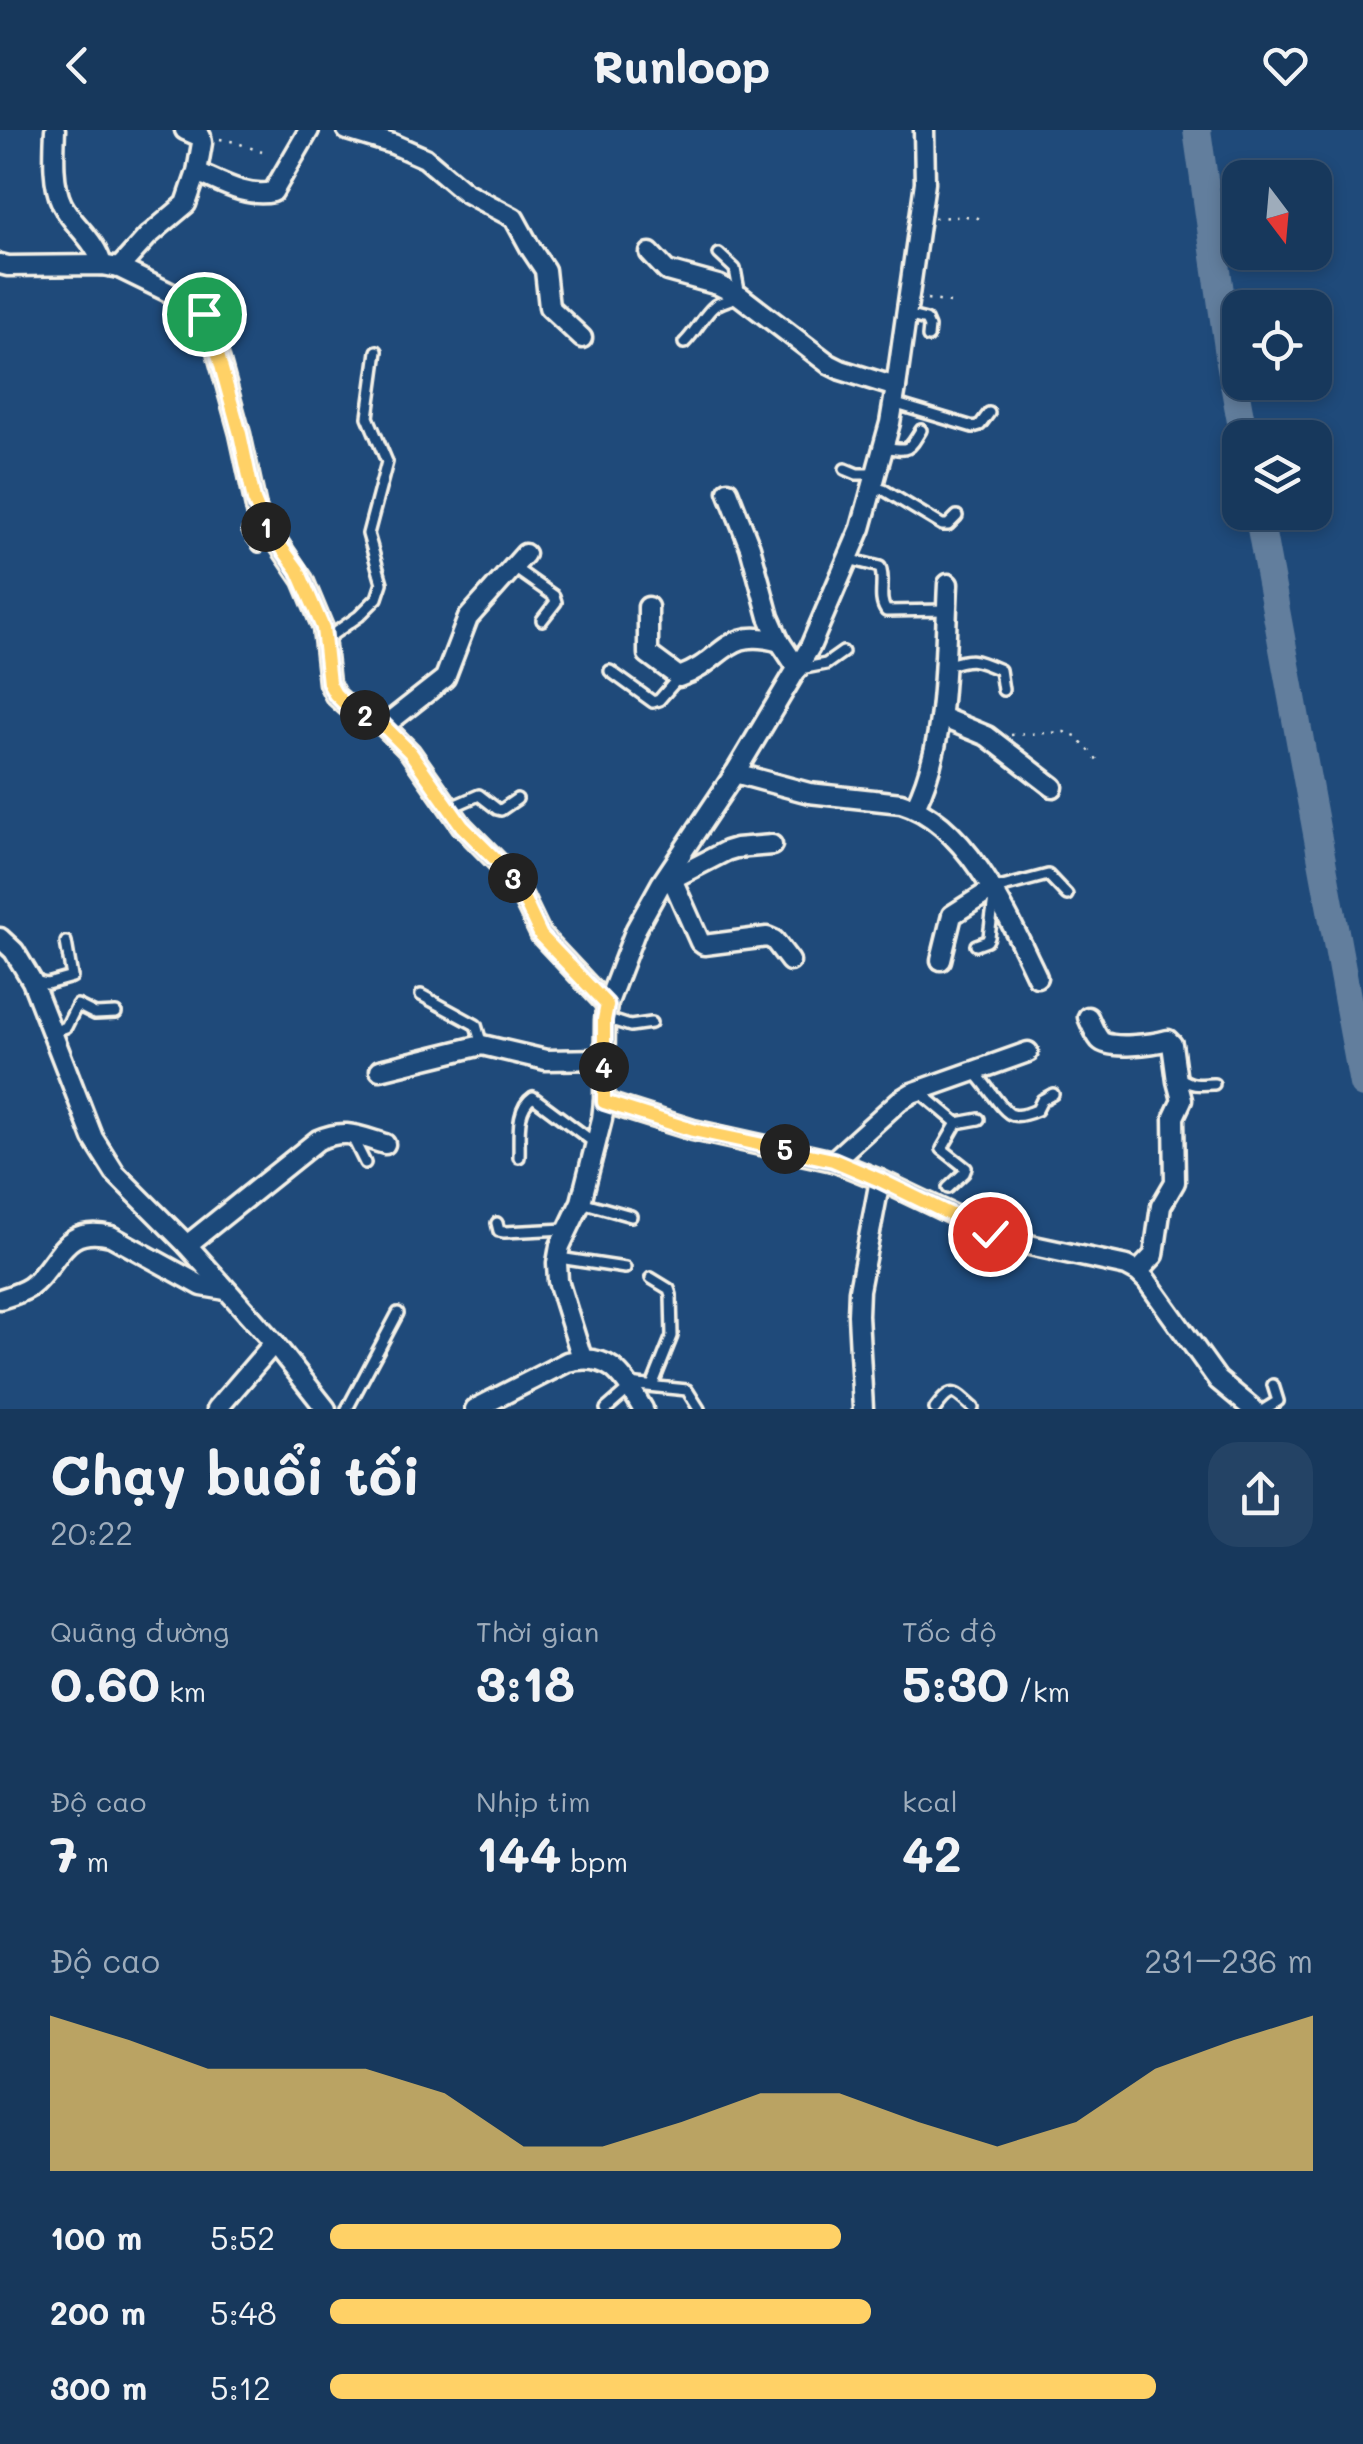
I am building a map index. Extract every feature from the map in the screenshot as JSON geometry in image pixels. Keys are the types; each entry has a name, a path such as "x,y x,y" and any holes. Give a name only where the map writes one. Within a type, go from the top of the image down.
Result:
{"street":[{"path":"55,130 60,200 111,267"},
{"path":"197,172 244,192 272,192 309,130"},
{"path":"347,130 395,137 465,192 514,218 545,270 549,307 582,338"},
{"path":"582,1358 558,1280 558,1258 581,1202 596,1144 604,1102 606,1011 636,929 798,669 861,528 895,395 926,165 924,130"},
{"path":"111,267 186,204 202,143 193,133"},
{"path":"650,253 667,272 718,284 740,296 829,364 895,395"},
{"path":"0,264 111,267 195,306 204,314 260,518 298,570 323,628 326,668 335,694 346,705 384,726 410,752 470,836 514,878 541,936 606,1011"},
{"path":"728,490 750,547 768,617 798,669"},
{"path":"384,726 445,678 468,618 519,560"},
{"path":"915,807 926,782 940,717 948,584"},
{"path":"648,607 648,654 679,677 696,671 736,640 762,637 780,642"},
{"path":"940,717 988,736 1054,786"},
{"path":"735,773 809,793 915,807 965,847 1009,919 1037,977"},
{"path":"667,882 726,851 772,845"},
{"path":"667,882 704,945 768,937 790,960"},
{"path":"941,960 952,914 993,893"},
{"path":"0,938 7,954 32,981 102,1156 274,1342 326,1409"},
{"path":"1088,1017 1100,1041 1108,1046 1168,1040 1172,1044 1182,1100 1174,1118 1175,1182 1162,1206 1154,1255 1138,1272"},
{"path":"380,1070 482,1045 546,1060 604,1059"},
{"path":"833,1160 899,1101 918,1090 1028,1052"},
{"path":"604,1102 693,1130 833,1160 1006,1240 1127,1266 1138,1272 1218,1380 1253,1409"},
{"path":"188,1245 318,1140 350,1133 384,1144"},
{"path":"863,1409 859,1290 880,1180"},
{"path":"0,1299 30,1287 72,1238 98,1233 111,1236 202,1286 226,1290"},
{"path":"217,1409 274,1342"},
{"path":"476,1409 582,1358 612,1366 644,1409"}],"lane":[{"path":"684,343 715,305 740,296 735,269 719,254"},
{"path":"906,316 926,320 928,337"},
{"path":"326,639 377,598 382,583 368,534 387,462 368,416 377,351"},
{"path":"895,395 973,426 980,425 989,412"},
{"path":"884,446 906,450 920,430"},
{"path":"845,469 875,480 884,490 942,525 948,525 957,516"},
{"path":"260,518 248,531 260,546"},
{"path":"848,558 880,567 882,606 886,610 946,610"},
{"path":"519,560 554,596 556,602 542,620"},
{"path":"798,669 826,664 843,652"},
{"path":"943,667 968,658 977,660 1000,670 1003,690"},
{"path":"610,671 653,702 679,677"},
{"path":"449,808 479,794 501,810 517,799"},
{"path":"976,944 987,941 993,893 1048,875 1067,895"},
{"path":"32,981 47,984 72,978 66,942"},
{"path":"421,995 476,1025 482,1045"},
{"path":"52,1032 66,1027 77,1005 95,1014 116,1013"},
{"path":"606,1011 630,1026 651,1023"},
{"path":"972,1071 1006,1113 1016,1116 1038,1110 1042,1100 1053,1094"},
{"path":"1176,1074 1187,1083 1214,1084"},
{"path":"918,1090 957,1122 979,1119"},
{"path":"520,1157 522,1108 532,1096 596,1144"},
{"path":"948,1188 966,1168 942,1149 957,1122"},
{"path":"350,1133 365,1162"},
{"path":"581,1202 632,1216"},
{"path":"497,1223 499,1231 504,1232 568,1228"},
{"path":"558,1258 626,1268"},
{"path":"651,1278 671,1295 672,1336 652,1386"},
{"path":"347,1409 398,1313"},
{"path":"1265,1409 1278,1401 1273,1385"},
{"path":"606,1409 629,1386 652,1386 687,1390 699,1409"},
{"path":"935,1409 952,1392 973,1408"}],"path":[{"path":"193,133 262,152"},
{"path":"920,214 936,219 975,216 982,220"},
{"path":"909,295 950,303"},
{"path":"988,736 1064,732 1076,736 1101,764"}],"waterway":[{"path":"1197,130 1241,420"},
{"path":"1261,530 1363,1084"}],"route":[{"path":"204,314 240,434 258,512 298,570 323,628 329,683 346,705 384,726 410,752 470,836 514,878 541,936 607,1005 604,1102 693,1130 833,1160 990,1234"}]}
